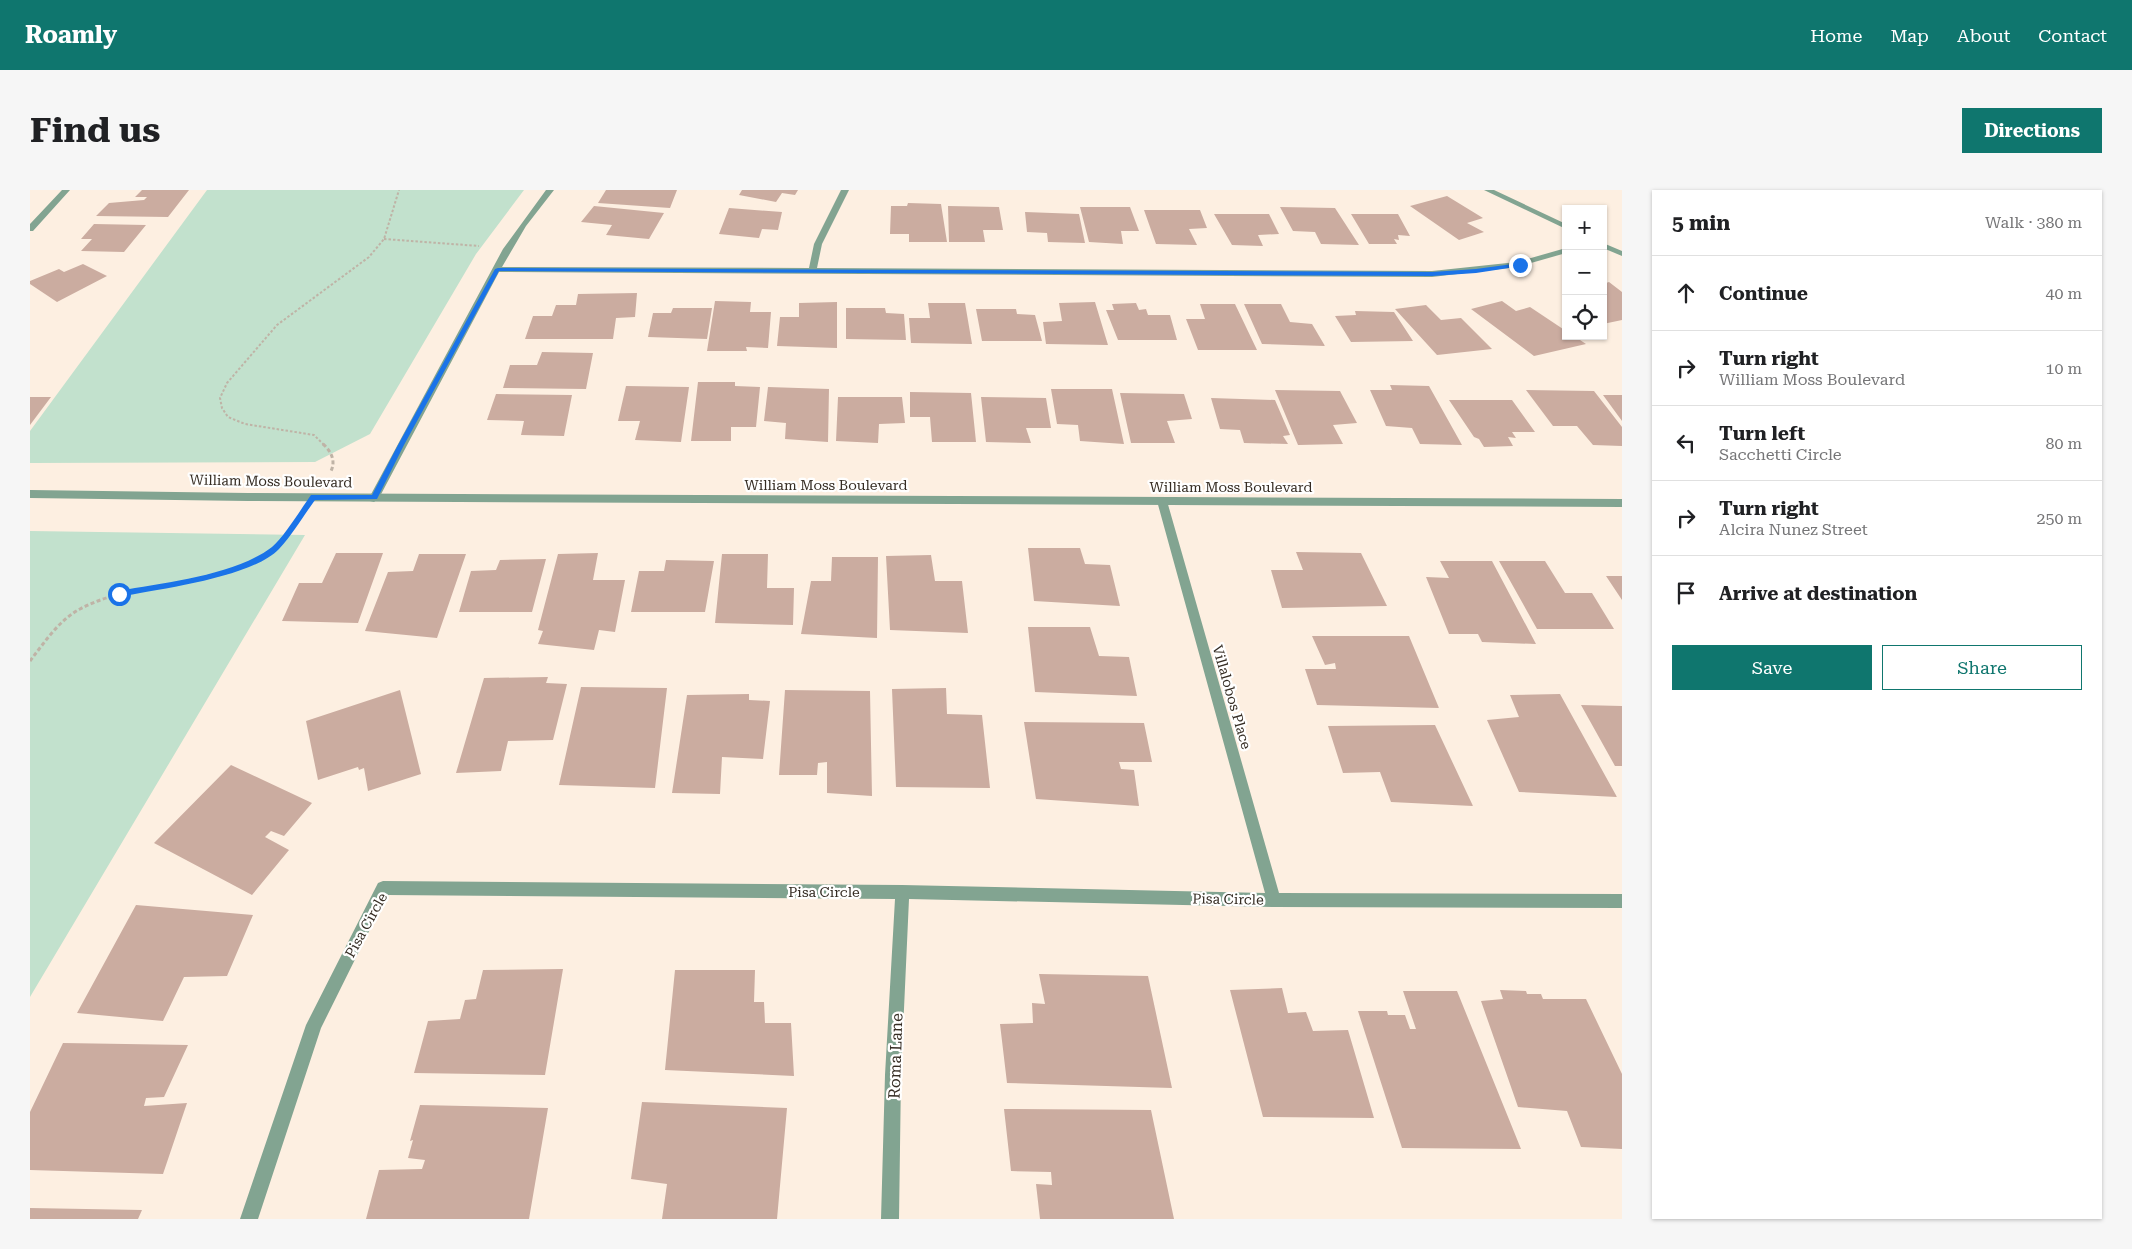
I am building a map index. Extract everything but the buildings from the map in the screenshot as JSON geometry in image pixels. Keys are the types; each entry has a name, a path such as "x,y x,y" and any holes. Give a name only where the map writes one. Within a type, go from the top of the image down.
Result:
{"street":[{"path":"30,229 66,190"},
{"path":"374,498 507,249 550,190"},
{"path":"812,272 818,244 845,190"},
{"path":"1488,190 1562,225"},
{"path":"1607,247 1622,254"},
{"path":"498,269 1432,274 1520,265 1562,251"},
{"name":"William Moss Boulevard","path":"30,494 374,498 1622,503"},
{"name":"Villalobos Place","path":"1162,502 1274,900"},
{"name":"Pisa Circle","path":"249,1219 314,1025 384,888 902,892 1274,900 1622,901"},
{"name":"Roma Lane","path":"890,1219 893,1075 902,892"}],"path":[{"path":"30,661 55,630 79,610 119,594 220,574 251,563 276,548 333,468 329,447 314,435 245,424 228,417 222,408 220,398 227,383 277,325 369,257 384,239 399,190"},
{"path":"384,239 507,249"}],"green space":[{"path":"207,190 524,190 476,254 370,434 315,462 30,463 30,431"},
{"path":"30,531 305,535 30,997"}],"route":[{"path":"119,594 220,574 251,563 276,548 314,497 374,498 498,269 1432,274 1520,265"}]}
